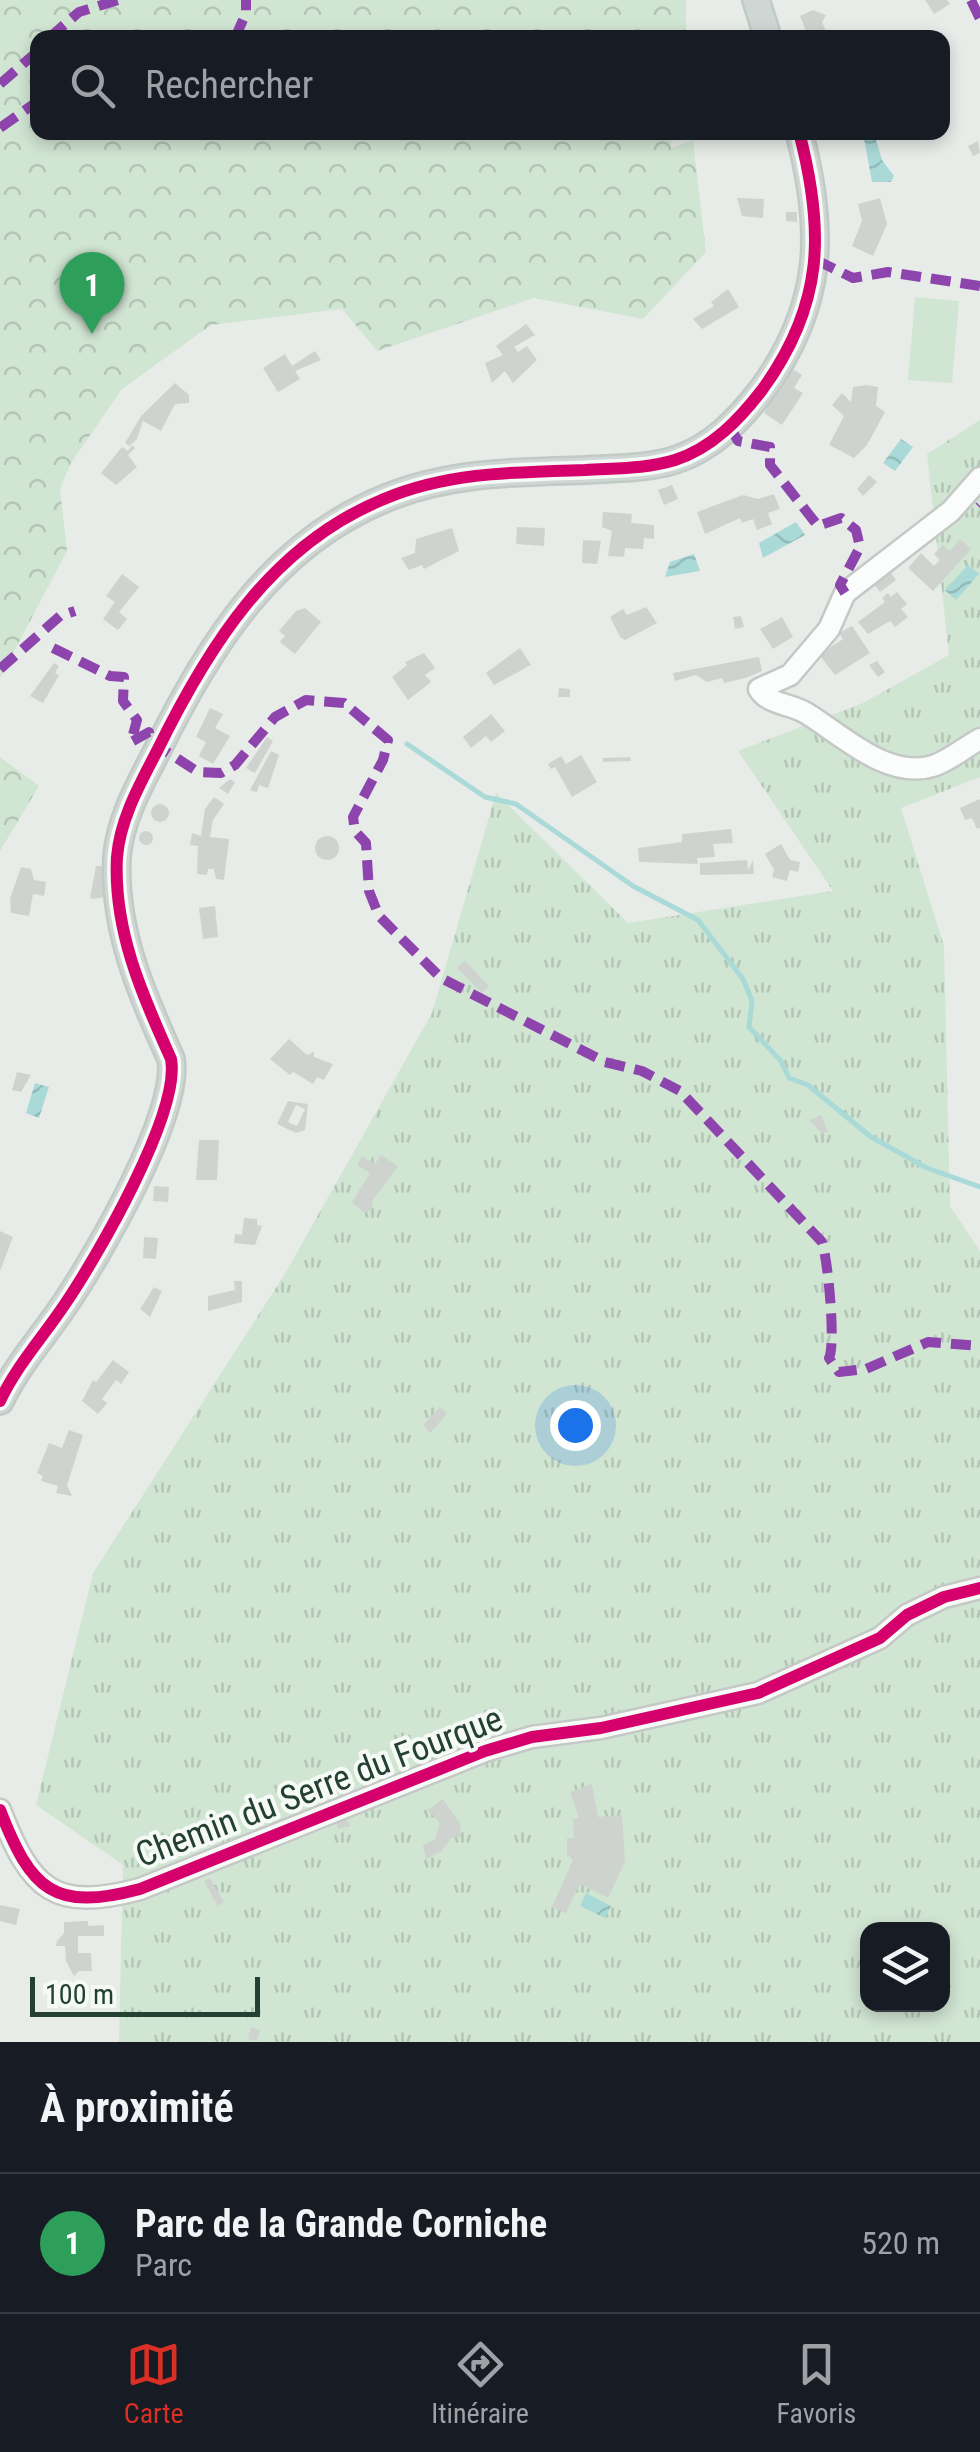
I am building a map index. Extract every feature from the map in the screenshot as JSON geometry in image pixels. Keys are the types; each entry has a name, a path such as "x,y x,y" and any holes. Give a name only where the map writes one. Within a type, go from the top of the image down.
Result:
{"main road":[{"path":"756,0 765,30"},
{"path":"0,1400 84,1273 131,1188 170,1097 174,1077 171,1059 123,936 118,855 121,832 152,761 232,617 262,582 300,552 383,499 464,476 632,468 675,460 730,427 778,368 802,318 814,277 816,206 800,140"}],"street":[{"path":"980,478 951,510 845,593 828,629 790,675 767,682 759,692 806,712 861,750 905,767 933,766 980,739"},
{"name":"Chemin du Serre du Fourque","path":"0,1810 24,1867 41,1884 55,1894 103,1899 140,1889 485,1752 532,1737 601,1728 758,1693 880,1638 907,1616 944,1597 980,1588"}],"green space":[{"path":"0,0 686,0 686,30 30,30 30,140 672,140 671,148 693,140 706,252 643,319 534,298 377,351 342,309 211,325 122,389 71,463 60,489 67,551 0,678"},
{"path":"915,297 959,301 952,383 908,380"},
{"path":"980,420 980,777 901,808 944,946 950,1206 980,1251 980,2042 119,2042 123,1865 36,1805 93,1573 286,1272 432,1013 496,793 628,923 833,891 738,751 863,703 949,655 927,454"},
{"path":"0,757 39,786 0,851"}],"water":[{"path":"864,140 876,140 882,160 894,176 891,182 872,182"},
{"path":"901,439 913,447 895,471 883,463"},
{"path":"796,522 805,535 763,558 759,543"},
{"path":"694,554 700,571 665,577 670,562"},
{"path":"968,565 979,574 956,600 945,590"},
{"path":"35,1083 49,1087 39,1118 26,1113"},
{"path":"586,1893 611,1906 605,1918 580,1906"}],"building":[{"path":"925,0 947,0 950,4 934,14"},
{"path":"813,10 826,15 822,22 826,30 806,30 800,16"},
{"path":"978,141 980,153 973,156 968,146"},
{"path":"737,198 764,199 763,218 742,216"},
{"path":"880,198 887,224 873,256 852,246 862,221 858,204"},
{"path":"786,212 797,212 797,222 786,221"},
{"path":"728,289 739,307 702,329 693,319 714,306 711,302"},
{"path":"526,324 535,335 514,347 518,352 527,346 537,360 513,383 505,371 492,383 485,363 503,355 496,346"},
{"path":"315,351 321,360 295,371 300,379 278,392 263,368 285,354 292,366"},
{"path":"791,368 802,375 794,388 803,393 782,425 764,413"},
{"path":"175,383 189,395 189,403 175,404 161,431 143,421 137,439 129,446 125,443 141,416"},
{"path":"853,387 878,387 876,406 885,412 867,445 854,458 829,445 844,416 832,405 842,393 851,402"},
{"path":"132,445 135,448 128,455 137,467 116,485 101,473 122,447 128,451"},
{"path":"869,475 877,482 863,496 857,489"},
{"path":"672,485 678,499 664,505 658,490"},
{"path":"774,494 780,509 768,513 772,524 757,530 753,519 742,523 740,518 705,534 697,512 743,495 758,499"},
{"path":"603,512 632,514 631,523 654,525 654,539 644,538 643,549 625,548 624,557 608,556 612,531 602,527"},
{"path":"517,527 545,528 544,546 516,544"},
{"path":"452,528 459,551 424,569 422,565 409,570 401,558 415,553 416,539"},
{"path":"960,539 971,549 933,591 908,568 921,553 934,566 940,560 934,554 943,545 950,551"},
{"path":"583,540 601,541 597,564 582,563"},
{"path":"889,570 896,580 880,592 872,582"},
{"path":"122,574 139,587 119,612 127,619 118,630 103,619 115,602 106,596"},
{"path":"897,592 907,604 901,609 908,617 895,627 890,621 868,634 858,622 885,602 882,598 888,593 891,597"},
{"path":"646,607 657,623 625,640 620,637 610,617 623,609 627,615"},
{"path":"305,608 321,622 295,654 280,642 285,636 279,631 296,611"},
{"path":"741,616 744,627 735,629 733,617"},
{"path":"782,617 793,637 773,649 760,629"},
{"path":"852,626 870,653 835,675 817,652 824,644 828,649 843,639 839,633"},
{"path":"520,648 531,665 494,685 486,673"},
{"path":"424,653 435,668 425,675 431,682 408,700 392,677 407,665 405,662"},
{"path":"759,657 762,671 724,683 722,678 707,682 696,675 675,681 673,673"},
{"path":"877,661 885,672 878,677 869,665"},
{"path":"54,663 59,666 55,673 59,675 43,703 30,696"},
{"path":"559,688 570,689 570,697 558,697"},
{"path":"210,708 223,714 215,728 230,736 213,764 199,756 206,742 196,737"},
{"path":"491,714 505,731 491,742 486,736 471,748 463,737"},
{"path":"267,737 273,741 255,773 246,768"},
{"path":"271,751 279,755 268,788 259,785 257,792 250,790"},
{"path":"581,755 597,782 572,797 555,767 551,769 548,764 561,756 566,764"},
{"path":"630,757 631,761 603,762 603,758"},
{"path":"230,779 235,782 228,794 219,788"},
{"path":"214,797 224,804 213,820 210,837 229,839 224,880 216,879 214,869 208,869 207,875 197,874 198,846 190,845 192,833 201,836 205,809"},
{"path":"980,799 977,829 972,818 965,820 960,808"},
{"path":"160,804 167,806 167,820 160,822 153,820 151,813 153,806"},
{"path":"731,829 733,843 713,844 715,857 697,858 698,864 639,862 638,848 682,842 682,834"},
{"path":"146,831 153,838 146,845 139,838"},
{"path":"327,836 336,839 336,857 327,860 318,857 315,848 318,839"},
{"path":"781,844 790,860 800,862 798,872 790,870 787,881 772,877 774,870 765,854"},
{"path":"747,860 748,870 753,860 754,874 700,875 700,863"},
{"path":"96,866 105,866 105,897 94,899 90,898"},
{"path":"21,867 31,869 34,880 46,882 44,896 33,894 29,916 11,913 10,899"},
{"path":"215,906 218,937 203,939 199,908"},
{"path":"465,961 489,986 482,993 457,968"},
{"path":"289,1039 307,1055 314,1052 314,1057 333,1064 324,1080 317,1077 313,1084 293,1072 290,1075 270,1059"},
{"path":"17,1072 31,1075 21,1092 12,1090"},
{"path":"288,1101 308,1104 305,1130 296,1133 277,1124","holes":["296,1105 305,1109 297,1126 288,1122"]},
{"path":"821,1115 828,1131 822,1134 810,1120"},
{"path":"199,1140 219,1140 217,1180 196,1180"},
{"path":"381,1155 398,1166 372,1201 372,1210 364,1213 352,1202 370,1173 357,1165 362,1156 375,1164"},
{"path":"154,1186 169,1187 168,1202 153,1201"},
{"path":"244,1218 257,1219 257,1225 262,1226 255,1245 234,1243 235,1234 242,1235"},
{"path":"0,1231 13,1237 0,1271"},
{"path":"144,1237 158,1238 156,1259 143,1258"},
{"path":"234,1281 242,1281 242,1302 208,1311 208,1296 235,1290"},
{"path":"154,1287 162,1291 150,1317 140,1309"},
{"path":"113,1360 129,1372 121,1384 116,1380 102,1399 107,1403 98,1414 82,1401 93,1380 96,1382"},
{"path":"440,1407 447,1414 430,1433 423,1425"},
{"path":"69,1430 83,1435 67,1485 72,1496 56,1493 58,1486 41,1481 43,1476 37,1473 49,1443 62,1448"},
{"path":"592,1784 598,1817 622,1815 625,1862 608,1898 580,1884 566,1913 552,1907 573,1860 567,1854 567,1838 574,1838 573,1819 579,1818 570,1792"},
{"path":"443,1799 460,1824 461,1837 451,1838 441,1852 426,1859 423,1845 435,1839 440,1823 428,1810"},
{"path":"344,1816 351,1826 338,1829 335,1819"},
{"path":"210,1878 224,1902 218,1906 204,1881"},
{"path":"0,1905 20,1909 16,1925 0,1921"},
{"path":"88,1921 88,1926 104,1925 104,1936 78,1936 78,1953 91,1953 92,1971 79,1971 74,1976 66,1961 65,1946 56,1946 57,1941 64,1933 64,1922"},
{"path":"251,2027 260,2030 257,2041 248,2039"}],"waterway":[{"path":"407,744 485,797 516,804 633,886 698,920 743,979 752,1001 749,1027 781,1061 789,1078 808,1085 871,1137 927,1168 980,1187"}],"marked path":[{"path":"58,30 79,12 118,0"},
{"path":"239,30 246,13 246,0"},
{"path":"971,0 980,19"},
{"path":"0,84 30,58"},
{"path":"0,128 30,107"},
{"path":"816,260 853,278 888,272 980,286"},
{"path":"730,427 738,441 770,447 770,465 818,526 841,518 856,530 860,547 840,585 845,593"},
{"path":"0,669 60,616 75,611"},
{"path":"53,648 110,676 124,677 123,701 137,720 131,742 149,732 150,741 198,772 221,773 235,765 275,717 306,700 344,703 388,740 383,760 353,817 355,831 366,843 369,891 379,916 441,978 605,1062 642,1071 680,1091 822,1242 830,1302 829,1358 839,1372 866,1369 928,1342 980,1346"}],"cycle path":[{"path":"0,1401 96,1253 134,1184 163,1113 171,1083 171,1059 140,986 125,936 117,857 132,802 198,674 247,603 276,572 308,543 384,499 458,478 664,463 688,455 724,432 762,390 782,359 808,297 815,235 801,140"},
{"path":"0,1810 23,1859 49,1888 86,1898 140,1889 485,1751 532,1737 601,1728 758,1693 880,1638 907,1615 944,1597 980,1588"}],"place":[{"name":"Parc de la Grande Corniche","path":"92,334"}]}
